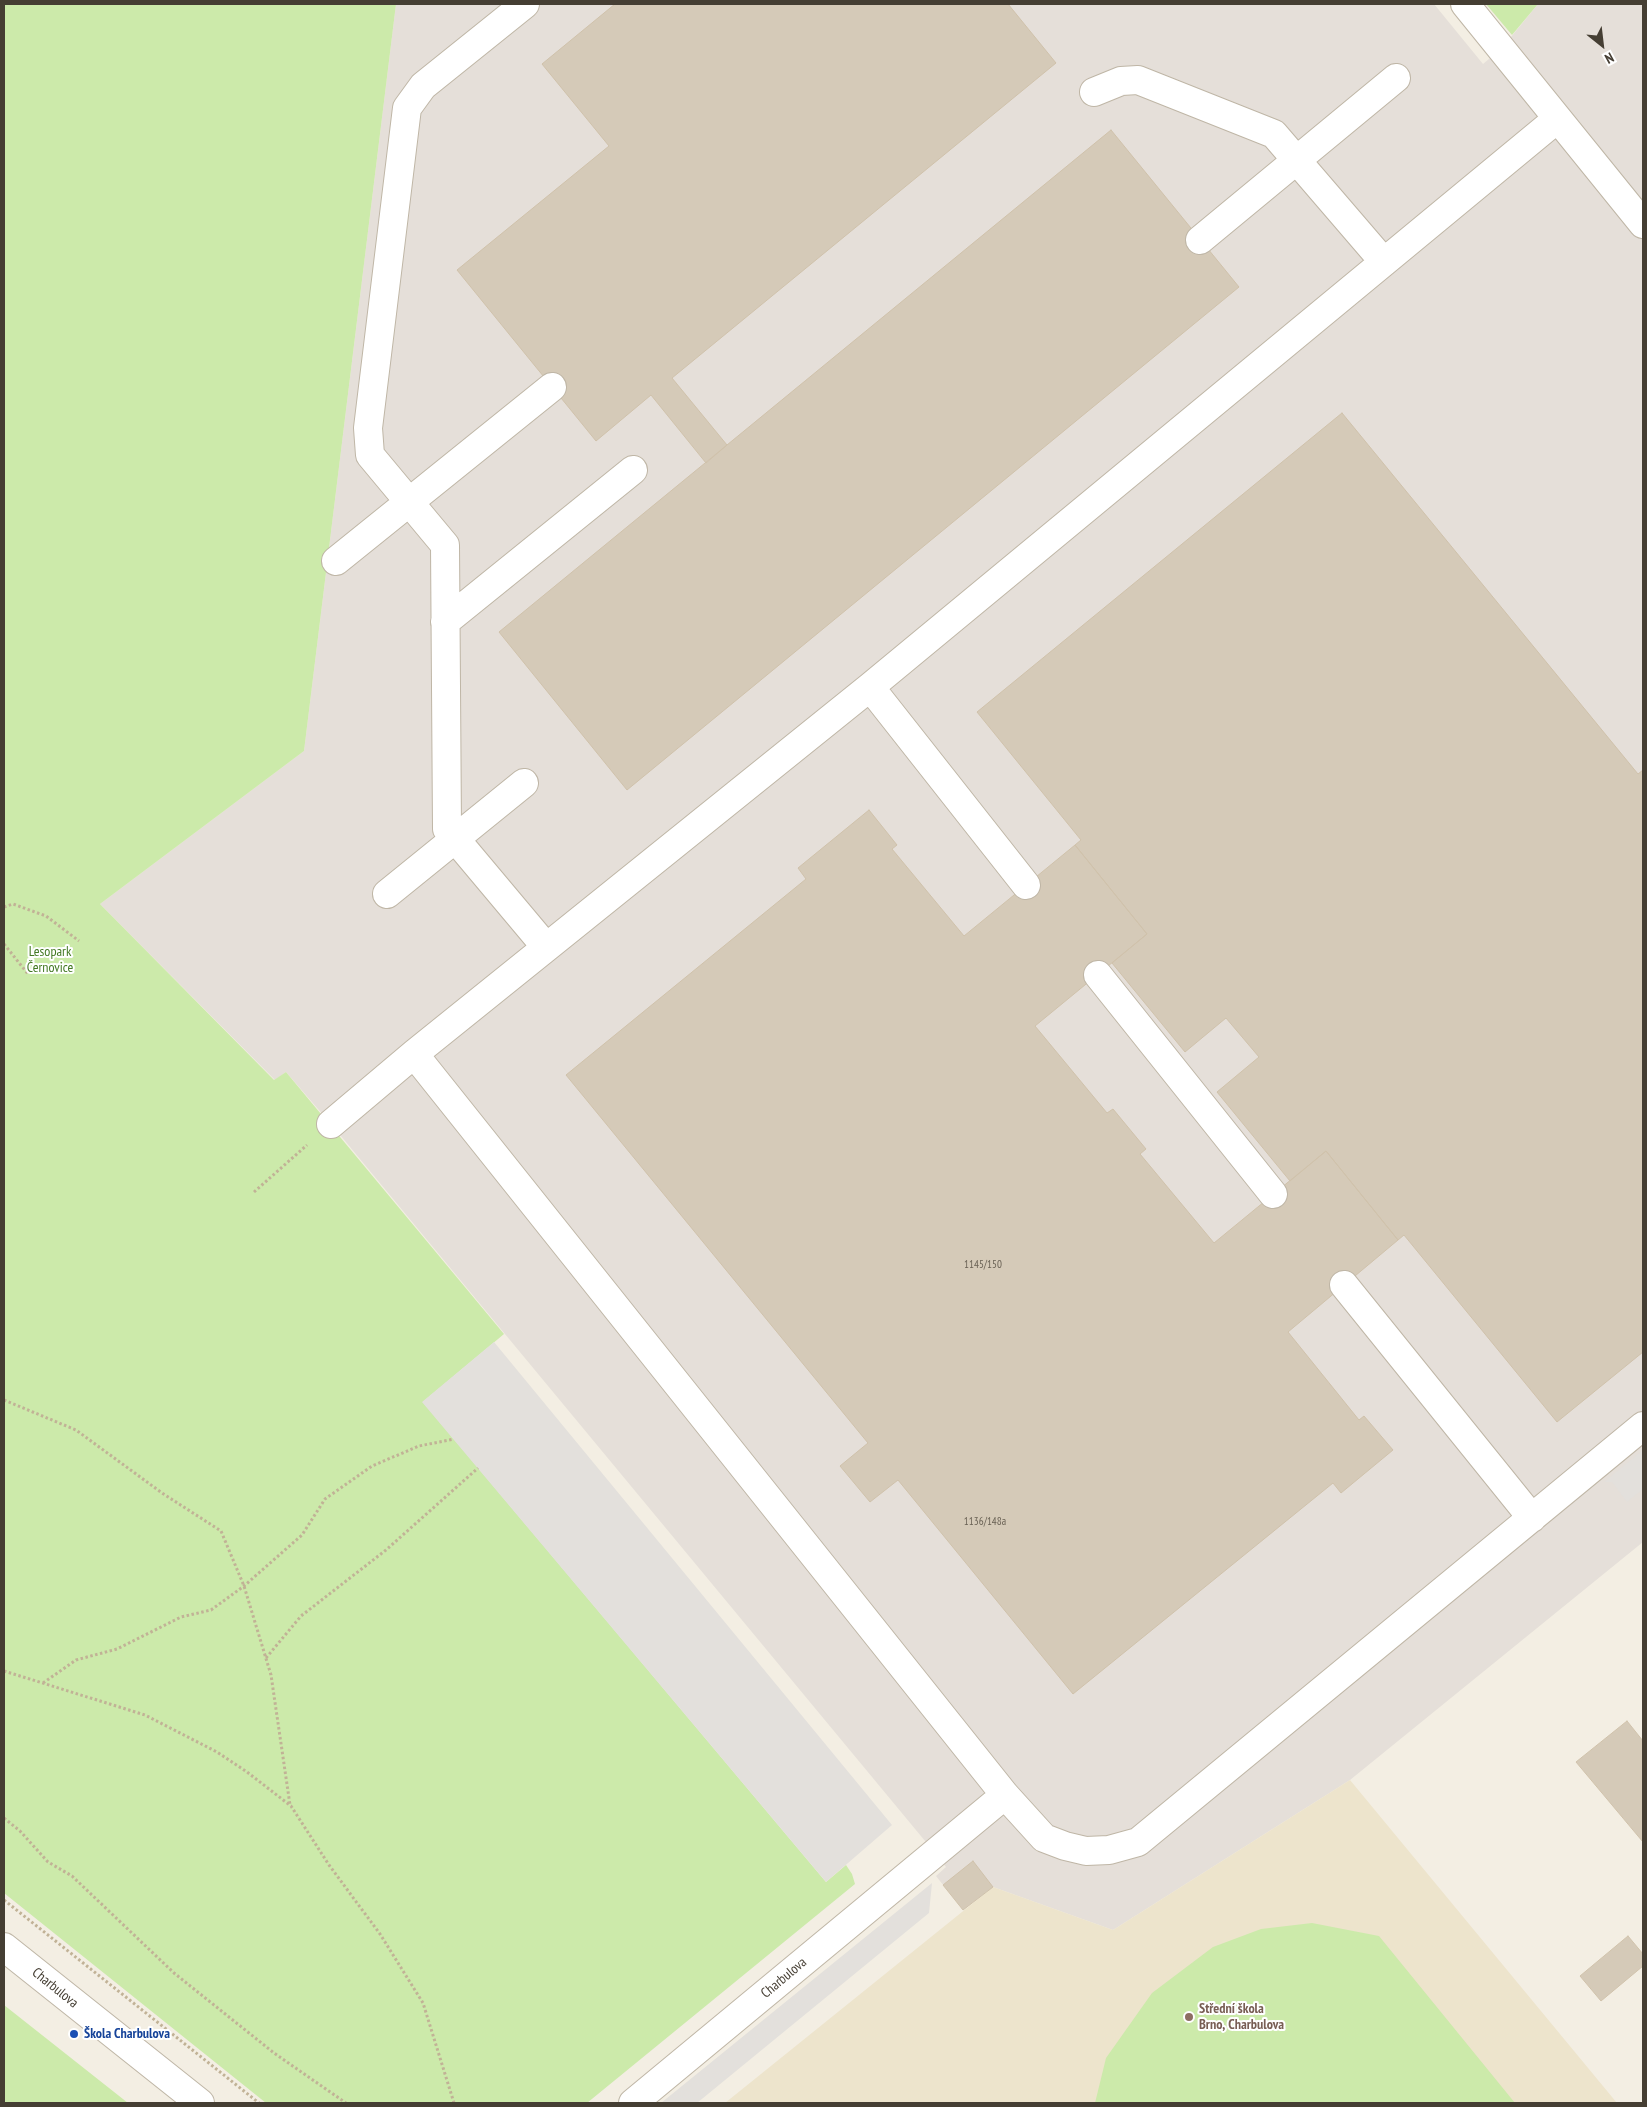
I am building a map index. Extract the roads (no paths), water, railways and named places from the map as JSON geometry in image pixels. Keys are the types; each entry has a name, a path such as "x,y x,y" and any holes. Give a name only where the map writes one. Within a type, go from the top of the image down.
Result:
{"street":[{"path":"525,4 423,86 407,108 368,428 370,455 444,545 446,829 546,948"},
{"path":"1465,4 1643,224"},
{"path":"1200,240 1396,78"},
{"path":"1094,92 1121,81 1138,80 1274,134 1384,262"},
{"path":"331,1124 414,1054 870,687 1557,119"},
{"path":"336,561 552,386"},
{"path":"445,622 633,470"},
{"path":"870,687 1026,885"},
{"path":"387,894 524,784"},
{"path":"1098,975 1273,1194"},
{"path":"414,1054 1005,1795 1044,1838 1086,1851 1110,1850 1138,1842 1643,1426"},
{"path":"1344,1285 1532,1518"},
{"name":"Charbulova","path":"633,2103 1005,1795"},
{"name":"Charbulova","path":"4,1947 200,2103"}],"place":[{"name":"Střední škola Brno, Charbulova","path":"1189,2017"},
{"name":"Škola Charbulova","path":"74,2034"}],"park label":[{"name":"Lesopark Černovice","path":"50,960"}]}
